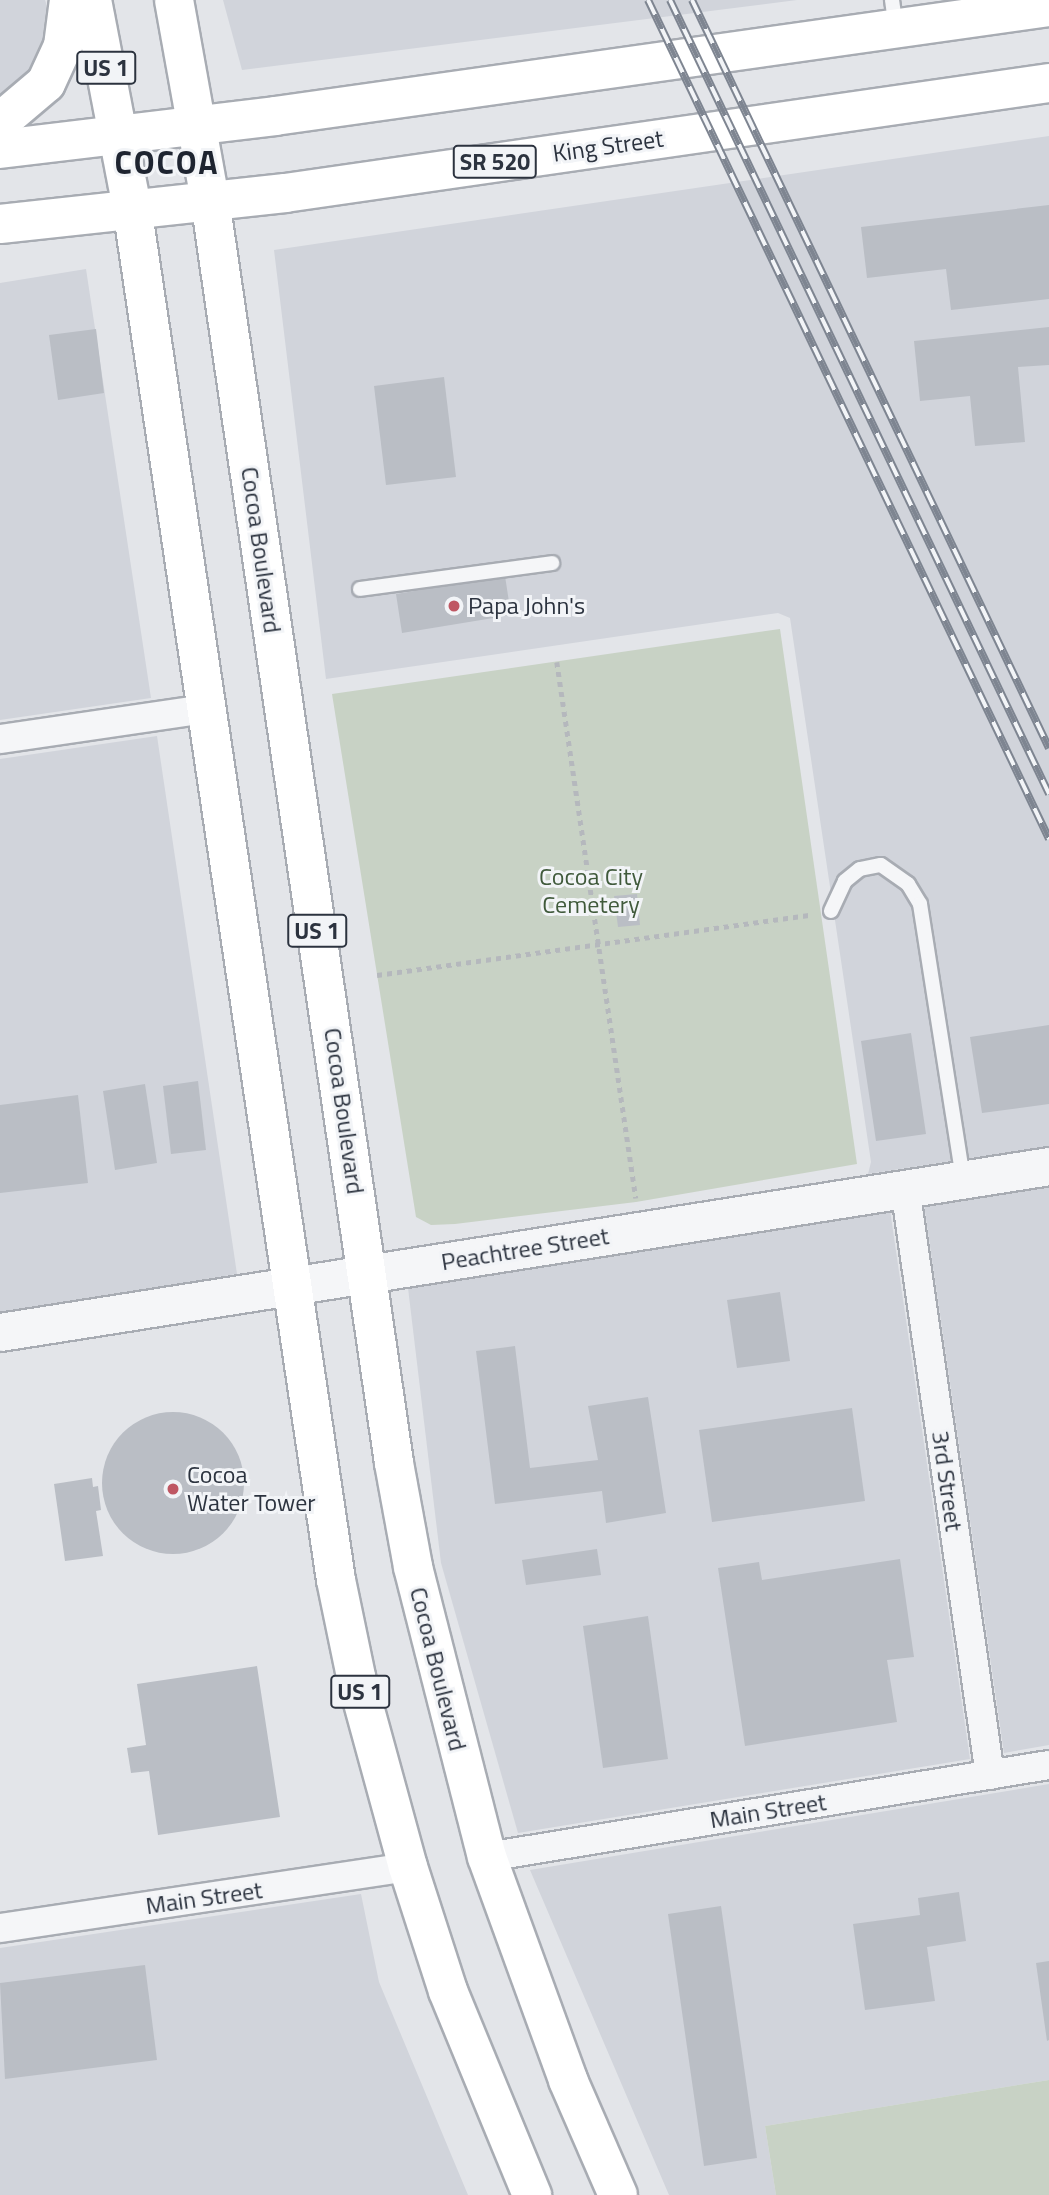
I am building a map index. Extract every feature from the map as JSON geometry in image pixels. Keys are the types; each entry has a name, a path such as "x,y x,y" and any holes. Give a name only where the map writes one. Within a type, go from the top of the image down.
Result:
{"main road":[{"path":"0,121 46,83 63,46 69,0"},
{"name":"US 1","path":"92,0 132,208 289,1285 341,1604 356,1677 408,1867 448,1991 532,2195"},
{"name":"Cocoa Boulevard","path":"174,0 210,200 413,1567 488,1857 568,2080 618,2195"},
{"path":"0,149 198,125 894,14 1049,7"},
{"name":"King Street","path":"0,224 210,200 1049,83"}],"street":[{"path":"0,739 206,709"},
{"name":"Peachtree Street","path":"0,1332 1049,1166"},
{"name":"3rd Street","path":"905,1188 990,1775"},
{"name":"Main Street","path":"488,1857 1049,1765"},
{"name":"Main Street","path":"0,1928 408,1867"}],"lane":[{"path":"360,589 552,564"},
{"path":"831,911 845,881 860,869 881,864 908,884 920,904 963,1179"}],"path":[{"path":"557,662 641,1231"},
{"path":"377,975 831,911"}],"shaded area":[{"path":"0,0 45,0 50,15 47,39 33,71 0,100"},
{"path":"223,0 797,0 242,70"},
{"path":"1049,136 1049,1146 868,1174 871,1162 790,618 778,613 326,679 274,250"},
{"path":"86,269 151,698 0,720 0,283"},
{"path":"157,736 237,1274 0,1313 0,759"},
{"path":"1049,1185 1049,1745 1004,1753 924,1205"},
{"path":"890,1210 970,1759 518,1833 441,1563 408,1288"},
{"path":"1049,1784 1049,2080 765,2126 776,2195 669,2195 530,1870"},
{"path":"361,1894 379,1982 468,2195 0,2195 0,1948"}],"green space":[{"name":"Cocoa City Cemetery","path":"780,629 857,1164 636,1202 455,1224 431,1225 416,1217 332,694"},
{"path":"1049,2080 1049,2195 776,2195 765,2126"}],"building":[{"path":"1049,205 1049,299 951,310 946,269 867,278 861,227"},
{"path":"1049,327 1049,365 1018,367 1025,442 975,446 970,396 920,401 914,341"},
{"path":"96,329 104,393 58,400 49,335"},
{"path":"444,377 456,477 386,485 374,386"},
{"path":"505,576 511,615 402,633 396,594"},
{"path":"637,894 640,925 618,927 614,896"},
{"path":"1049,1025 1049,1104 982,1113 970,1037"},
{"path":"911,1033 926,1134 876,1141 861,1041"},
{"path":"198,1081 206,1150 171,1154 163,1086"},
{"path":"145,1084 157,1163 115,1170 103,1091"},
{"path":"78,1095 88,1183 0,1193 0,1105"},
{"path":"780,1292 790,1361 737,1368 727,1300"},
{"path":"515,1346 530,1468 598,1460 588,1406 648,1397 666,1513 606,1523 602,1491 495,1504 476,1351"},
{"path":"852,1408 865,1501 712,1522 699,1430"},
{"name":"Cocoa Water Tower","path":"173,1412 200,1417 223,1433 239,1456 244,1483 239,1510 223,1533 200,1549 173,1554 146,1549 123,1533 107,1510 102,1483 107,1456 123,1433 146,1417"},
{"path":"92,1478 93,1487 98,1486 101,1510 96,1511 103,1556 65,1561 54,1484"},
{"path":"597,1549 601,1575 526,1585 522,1560"},
{"path":"900,1559 914,1657 887,1660 897,1722 745,1746 718,1568 759,1562 762,1580"},
{"path":"648,1616 668,1759 603,1768 583,1626"},
{"path":"257,1666 280,1817 158,1835 149,1771 131,1773 127,1748 146,1745 137,1684"},
{"path":"959,1892 966,1941 927,1947 935,2001 865,2010 853,1924 920,1915 918,1898"},
{"path":"721,1906 757,2158 704,2166 668,1914"},
{"path":"1049,1961 1049,2040 1047,2041 1036,1963"},
{"path":"145,1965 157,2060 5,2079 0,1983"}],"railway":[{"path":"648,0 1049,839"},
{"path":"670,0 1049,794"},
{"path":"692,0 1049,748"}],"place":[{"name":"Papa John's","path":"454,606"},
{"name":"Cocoa Water Tower","path":"173,1489"}],"district":[{"name":"COCOA","path":"167,162"}]}
